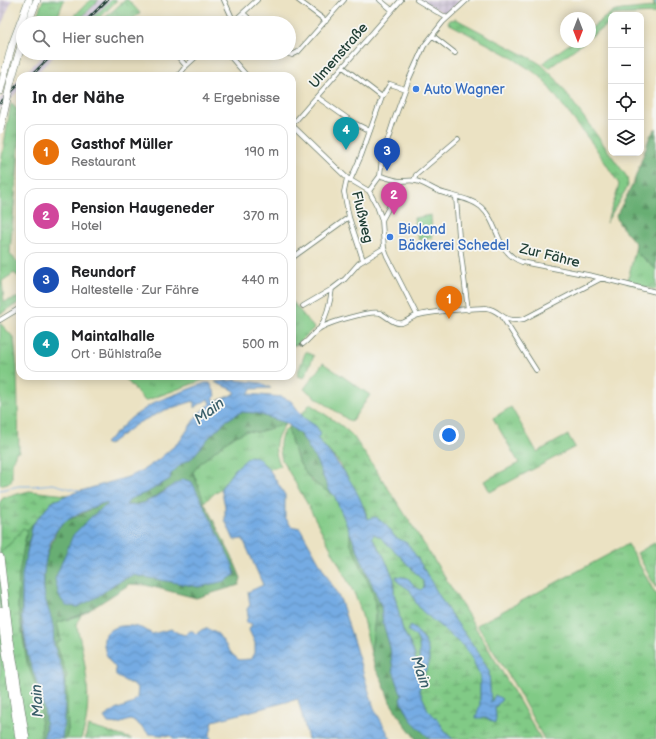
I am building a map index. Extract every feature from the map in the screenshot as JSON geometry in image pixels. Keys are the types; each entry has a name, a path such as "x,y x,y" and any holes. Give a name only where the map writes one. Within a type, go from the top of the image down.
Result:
{"highway":[{"path":"23,16 29,0"},
{"path":"31,16 38,0"},
{"path":"0,91 16,34"},
{"path":"0,130 17,60"},
{"path":"0,557 10,640 26,739"},
{"path":"0,610 20,739"}],"street":[{"path":"224,0 231,16"},
{"path":"240,16 257,0"},
{"path":"298,0 326,21"},
{"path":"296,53 344,0"},
{"path":"380,0 392,10"},
{"name":"Ulmenstraße","path":"296,121 402,0"},
{"path":"417,0 447,18"},
{"path":"369,191 380,176 382,157 405,90 424,46 447,18 467,0"},
{"path":"243,13 246,16"},
{"path":"433,36 455,53"},
{"path":"181,60 186,66"},
{"path":"181,72 192,60"},
{"path":"233,60 244,72"},
{"path":"343,67 382,97 390,84 405,90"},
{"path":"317,97 354,123 370,131"},
{"name":"Flußweg","path":"363,260 344,192 370,131 382,97"},
{"path":"296,129 349,179 369,191 382,220 384,248 417,315"},
{"path":"414,180 416,175 458,139"},
{"name":"Zur Fähre","path":"380,176 400,181 414,180 439,192 465,198 481,208 490,219 505,250 515,259 522,262 602,278 656,292"},
{"path":"382,220 400,187 400,181"},
{"path":"456,197 459,237 468,310"},
{"path":"296,255 350,217"},
{"path":"303,306 332,289 345,279 363,260 384,248"},
{"path":"319,329 336,322 373,312 380,313 400,323 417,315 489,308 502,317 514,320 524,319 602,278"},
{"path":"303,344 319,329 325,319 330,305 332,289"},
{"path":"0,320 16,310"},
{"path":"502,317 536,370"}],"shaded area":[{"path":"0,0 12,0 0,28"},
{"path":"99,0 111,0 94,16 83,16"},
{"path":"419,0 461,0 446,14"},
{"path":"38,60 50,60 38,72 26,72"},
{"path":"16,82 16,93 0,110 0,99"}],"green space":[{"path":"43,0 64,0 58,16 37,16"},
{"path":"90,0 99,0 83,16 74,16"},
{"path":"111,0 117,0 102,16 94,16"},
{"path":"125,0 128,0 140,13 136,16 107,16"},
{"path":"653,0 656,0 656,13 612,12 622,10 654,7"},
{"path":"608,15 608,24 596,33 596,24"},
{"path":"456,19 532,59 542,65 556,79 608,151 608,156 612,156 627,177 628,186 606,223 619,184 595,147 540,76 508,55 448,23 450,20"},
{"path":"564,48 576,48 549,68 543,63"},
{"path":"11,103 16,109 16,188 10,254 16,261 16,275 14,273 2,281 4,302 16,298 16,304 0,314 0,168"},
{"path":"656,128 656,269 635,251 636,244 620,225 616,216 633,184 650,136"},
{"path":"431,215 432,238 419,240 414,218"},
{"path":"635,251 656,269 656,290 627,283"},
{"path":"296,306 314,328 296,345"},
{"path":"0,323 14,338 16,380 17,380 19,452 16,452 12,464 11,482 0,485"},
{"path":"306,351 314,356 304,378 298,376 298,372"},
{"path":"323,363 370,395 351,422 304,389"},
{"path":"127,380 203,380 145,401"},
{"path":"310,404 342,426 353,436 450,586 541,739 453,739 447,734 438,720 428,710 419,689 429,662 428,650 422,635 413,633 419,645 419,669 412,647 403,631 394,593 394,579 383,555 372,537 374,534 380,537 399,555 423,581 424,588 421,590 415,587 408,578 396,576 398,582 410,590 416,603 422,611 463,645 473,660 480,677 480,704 496,717 495,708 502,699 491,704 489,671 478,652 447,609 418,559 407,544 395,537 386,525 367,519 366,512 341,465 317,438 320,434 318,431 301,415"},
{"path":"511,407 537,452 568,435 575,447 490,492 484,481 519,463 493,418"},
{"path":"241,412 255,413 286,423 283,427 281,425 258,432 246,431 228,440 199,464 193,472 204,502 241,578 239,585 196,598 145,585 130,584 85,613 57,623 61,641 56,643 66,673 68,730 65,739 62,739 64,677 54,645 53,627 44,596 44,570 47,555 58,528 67,520 104,503 109,504 92,516 97,597 116,583 133,575 199,587 169,487 143,502 125,505 130,499 148,492 170,479 171,474 181,464 192,458 211,435 227,420"},
{"path":"282,425 283,427 276,441 278,461 281,466 269,469 257,457 235,469 221,488 204,502 193,472 199,464 228,440 246,431 258,432"},
{"path":"289,426 301,435 316,460 329,490 334,495 314,482 301,465 297,458 287,428"},
{"path":"287,428 290,433 291,441 298,461 311,481 334,495 350,532 350,542 373,593 376,609 371,653 361,611 355,595 308,505 282,460 280,443 282,435"},
{"path":"29,491 67,495 52,502 27,530 23,528 13,541 0,552 0,502 3,498"},
{"path":"33,524 23,573 21,606 24,639 44,707 45,728 43,739 41,739 40,697 27,662 18,607 19,574 27,530"},
{"path":"23,527 27,530 19,574 18,607 27,662 40,697 41,739 0,739 0,552 13,541"},
{"path":"350,533 381,605 383,623 390,647 393,670 402,696 400,700 412,721 430,739 416,739 390,702 382,680 375,668 371,653 376,609 373,593 350,542"},
{"path":"656,542 656,588 637,553"},
{"path":"628,544 656,595 656,739 544,739 514,684 477,625"},
{"path":"81,615 77,627 82,649 87,686 88,698 86,721 81,739 65,739 68,730 61,658 56,643 61,641 57,623"},
{"path":"88,726 132,739 85,739"}],"water":[{"name":"Main","path":"236,380 261,383 271,388 251,389 248,394 282,397 291,401 304,418 316,426 321,434 317,438 347,476 359,496 367,519 376,517 386,525 395,537 407,543 447,609 478,652 489,671 491,703 495,695 502,699 495,708 495,723 486,718 476,718 480,704 480,677 473,660 463,646 422,611 416,603 410,590 398,582 396,576 408,578 415,587 421,590 424,587 423,581 399,555 380,537 374,534 372,537 383,555 394,579 394,593 403,631 412,647 419,669 419,646 417,638 408,631 410,626 419,633 429,654 428,666 419,689 428,710 438,720 447,734 453,739 430,739 412,721 400,699 402,696 393,670 390,647 383,623 381,605 334,495 329,490 316,460 301,435 286,423 255,413 241,412 227,420 211,435 192,458 181,464 171,474 170,479 148,492 130,499 126,505 141,504 148,501 183,479 192,482 233,565 235,575 225,581 199,587 133,575 116,583 97,597 78,607 66,606 59,596 55,579 73,535 92,516 108,504 104,503 86,510 59,527 48,551 44,571 44,590 52,623 54,646 63,675 64,715 62,739 43,739 46,729 45,715 41,694 28,656 22,618 22,575 33,524 52,502 67,495 128,477 143,470 158,460 180,441 198,414 210,404 208,399 194,408 194,401 165,410 138,423 108,445 105,443 131,418 155,402 205,383 210,383 216,395 213,399 215,402 236,393 232,389 215,382"},
{"path":"250,456 257,457 269,469 285,495 285,517 291,526 300,528 341,601 374,708 391,739 308,739 298,699 213,721 210,734 211,739 174,739 171,736 149,734 136,722 130,720 118,724 108,723 104,717 115,710 131,704 137,698 138,688 116,676 115,667 109,660 105,651 104,638 107,633 116,627 135,626 152,634 171,629 185,635 190,631 193,631 196,634 203,629 208,629 218,634 232,654 239,660 251,659 255,653 255,643 249,630 252,624 246,622 248,616 247,609 250,605 248,592 263,585 243,539 234,540 225,520 225,506 221,488 235,469"}],"waterway":[{"path":"655,0 656,4"},
{"path":"0,490 19,486 53,484 79,491"}],"railway":[{"path":"91,16 107,0"},
{"path":"35,72 47,60"},
{"path":"0,103 16,87"}],"place":[{"name":"Auto Wagner","path":"416,89"},
{"name":"Maintalhalle","path":"346,150"},
{"name":"Reundorf","path":"387,171"},
{"name":"Pension Haugeneder","path":"394,215"},
{"name":"Bioland Bäckerei Schedel","path":"390,237"},
{"name":"Gasthof Müller","path":"449,319"}]}
